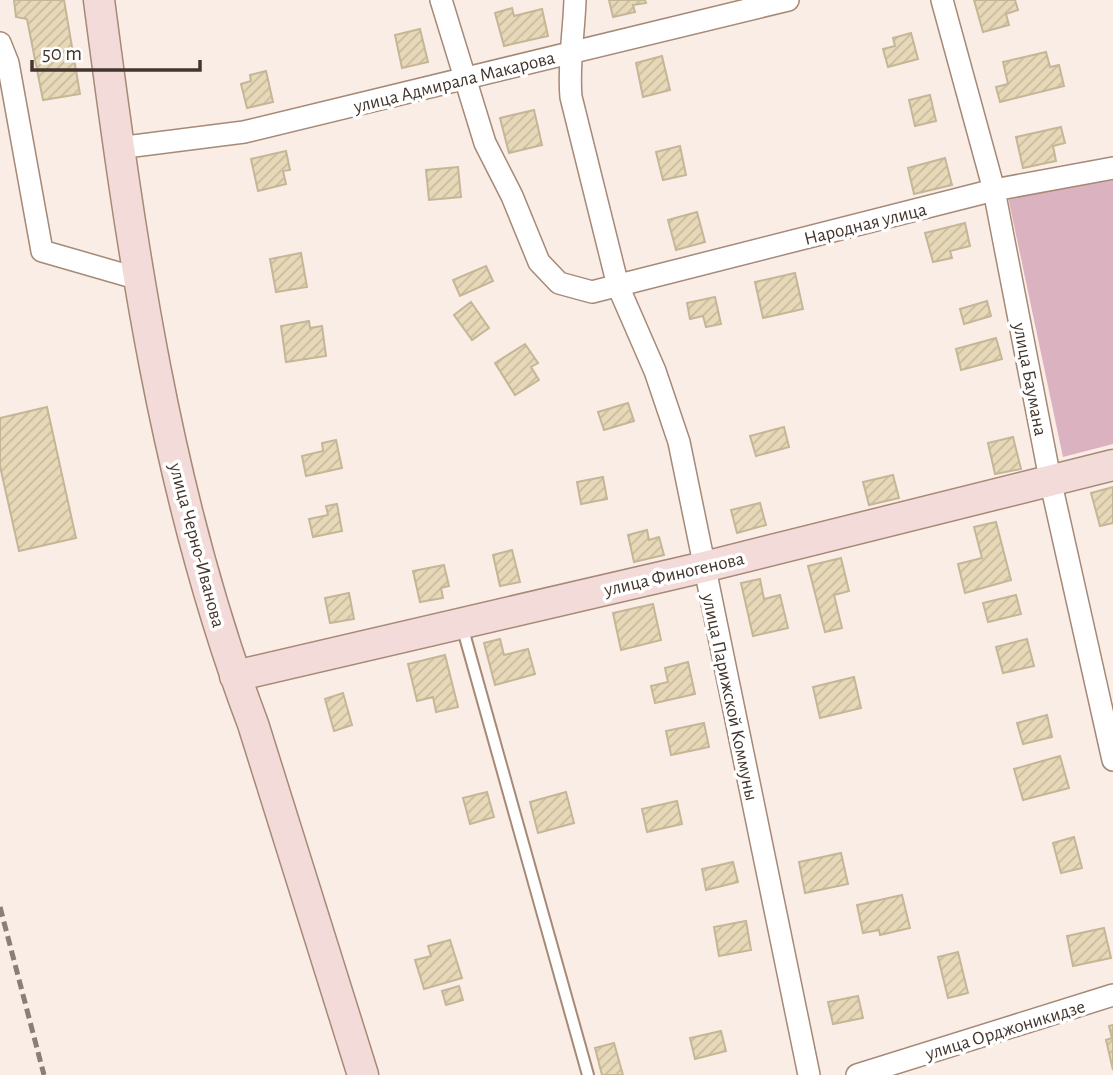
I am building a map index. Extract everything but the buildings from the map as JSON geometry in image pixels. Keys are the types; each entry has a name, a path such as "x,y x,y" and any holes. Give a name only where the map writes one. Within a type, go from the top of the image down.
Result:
{"main road":[{"name":"улица Черно-Иванова","path":"99,0 118,148 139,279 173,455 201,565 235,676 253,724 363,1075"},
{"name":"улица Финогенова","path":"235,676 704,567 1113,465"}],"street":[{"path":"441,0 493,163 512,196 539,262 559,283 575,289 593,292 618,286"},
{"name":"улица Парижской Коммуны","path":"575,0 574,52 569,73 571,97 618,286 655,371 679,442 809,1075"},
{"name":"улица Адмирала Макарова","path":"118,148 244,132 788,0"},
{"name":"улица Баумана","path":"942,0 994,190 1050,480 1113,760"},
{"path":"0,43 8,63 42,251 139,279"},
{"name":"Народная улица","path":"618,286 994,190 1113,168"},
{"name":"улица Орджоникидзе","path":"857,1075 1113,995"}],"lane":[{"path":"462,623 588,1075"}],"shaded area":[{"path":"1113,180 1113,444 1063,457 1008,197"}],"railway":[{"path":"0,907 44,1075"}]}
